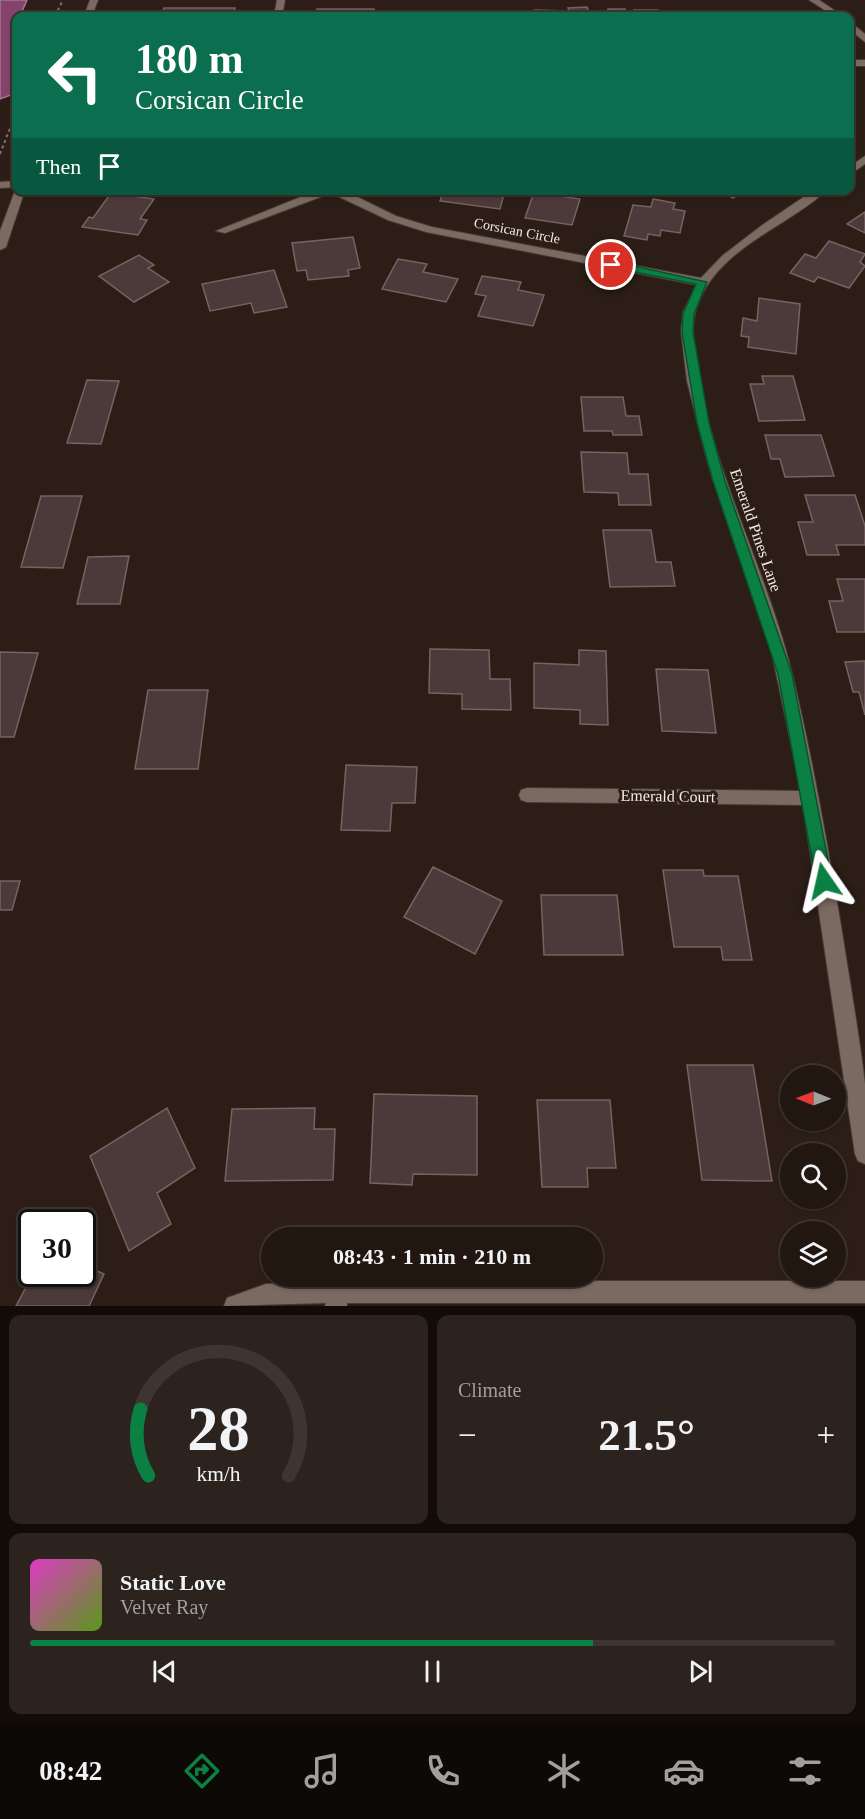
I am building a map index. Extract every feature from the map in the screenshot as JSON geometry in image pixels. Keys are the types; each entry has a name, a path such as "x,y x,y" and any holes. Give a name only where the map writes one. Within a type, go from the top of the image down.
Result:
{"street":[{"path":"813,0 832,12"},
{"path":"854,29 865,39"},
{"path":"0,247 18,195"},
{"path":"220,231 317,195"},
{"name":"Corsican Circle","path":"342,195 392,218 430,230 702,282"},
{"name":"Emerald Pines Lane","path":"815,195 726,257 702,282 688,314 688,332 703,423 719,481 785,674 832,923 865,1154"},
{"name":"Emerald Court","path":"527,795 808,798"},
{"path":"235,1306 266,1295 336,1299 393,1290 865,1293"}],"path":[{"path":"0,154 12,122"}],"shaded area":[{"path":"0,0 27,0 22,12 12,12 12,94 0,99"}],"building":[{"path":"587,7 589,12 536,12 535,10 569,11 568,8"},
{"path":"164,8 235,8 234,12 162,12"},
{"path":"317,9 374,9 374,12 317,12"},
{"path":"608,9 625,9 626,12 608,12"},
{"path":"634,10 658,10 659,12 635,12"},
{"path":"110,195 154,199 140,219 147,220 138,235 82,227 89,217 93,218"},
{"path":"442,195 504,195 500,209 440,201"},
{"path":"533,195 580,199 572,225 525,218"},
{"path":"653,199 675,203 673,209 685,211 680,233 661,230 660,236 648,234 647,240 624,236 633,205 651,207"},
{"path":"865,212 865,233 847,224"},
{"path":"353,237 360,268 348,270 349,276 308,280 306,270 297,271 292,243"},
{"path":"829,241 865,254 860,262 865,266 849,288 818,277 814,282 790,273 805,254 816,258"},
{"path":"139,255 154,265 148,268 169,282 134,302 99,276"},
{"path":"398,259 427,264 423,272 458,279 446,302 382,289"},
{"path":"274,270 287,307 254,313 251,303 210,311 202,284"},
{"path":"482,276 521,282 518,290 544,295 533,326 478,316 486,296 475,294"},
{"path":"759,298 800,304 796,354 748,347 749,337 741,336 743,318 757,321"},
{"path":"762,376 793,376 805,420 759,421 750,384 764,384"},
{"path":"87,380 119,381 101,444 67,443"},
{"path":"581,397 623,397 626,416 639,416 642,435 613,435 612,431 584,431"},
{"path":"765,435 821,435 834,476 785,477 780,459 771,459"},
{"path":"581,452 627,453 629,474 648,474 651,505 619,505 618,493 584,492"},
{"path":"805,495 855,495 865,526 865,545 836,545 839,555 807,555 798,522 813,522"},
{"path":"41,496 82,496 63,568 21,567"},
{"path":"603,530 651,530 656,562 671,562 675,586 610,587"},
{"path":"129,556 120,604 77,604 88,557"},
{"path":"837,579 865,579 865,632 837,632 829,601 843,601"},
{"path":"430,649 489,650 490,679 510,679 511,710 462,709 462,694 429,693"},
{"path":"579,650 606,651 608,725 580,724 580,710 534,708 534,663 579,665"},
{"path":"0,652 38,653 14,737 0,737"},
{"path":"865,661 865,715 859,692 853,692 845,662"},
{"path":"656,669 708,670 716,733 662,731"},
{"path":"148,690 208,690 198,769 135,769"},
{"path":"346,765 417,767 415,803 392,803 390,831 341,830"},
{"path":"433,867 502,901 475,954 404,917"},
{"path":"663,870 703,870 704,876 738,876 752,960 723,960 721,947 674,947"},
{"path":"0,881 20,881 12,910 0,910"},
{"path":"541,895 617,895 623,955 544,955"},
{"path":"687,1065 753,1065 772,1181 702,1180"},
{"path":"374,1094 477,1096 477,1175 413,1174 412,1185 370,1183"},
{"path":"537,1100 610,1100 616,1168 587,1168 588,1187 542,1187"},
{"path":"167,1108 195,1168 157,1193 171,1224 129,1251 90,1156"},
{"path":"315,1108 314,1129 335,1129 333,1180 225,1181 232,1109"},
{"path":"96,1270 104,1274 89,1306 16,1306 26,1287 96,1287"}],"route":[{"path":"611,265 702,282 688,314 688,332 703,423 719,481 762,601 785,674 824,881"}]}
